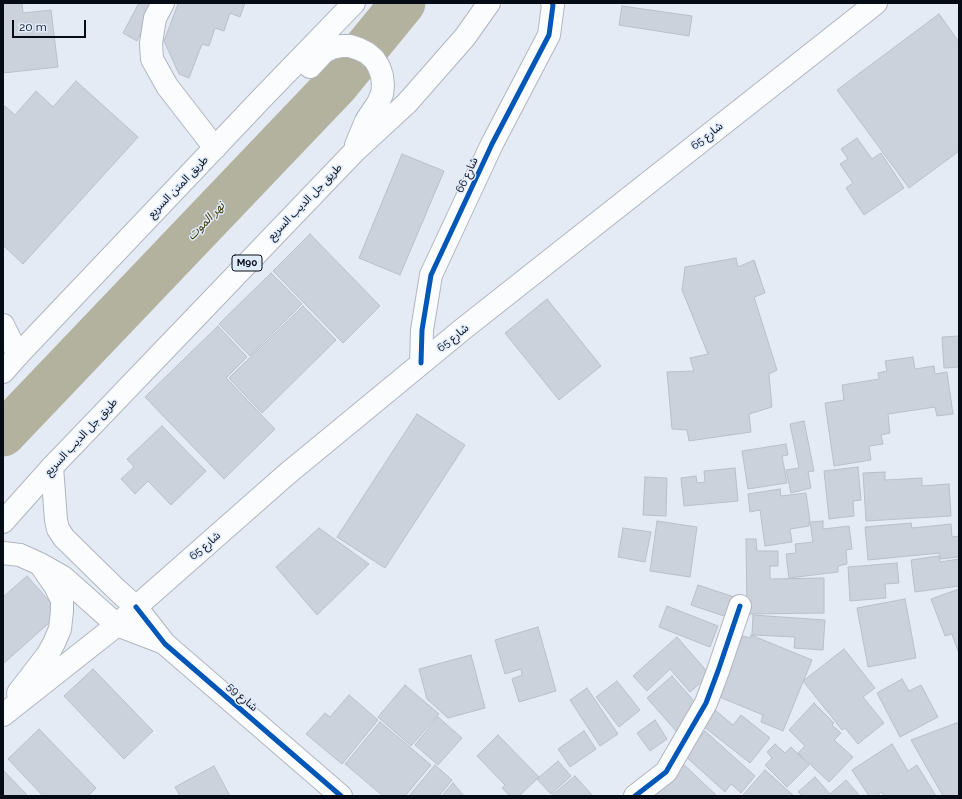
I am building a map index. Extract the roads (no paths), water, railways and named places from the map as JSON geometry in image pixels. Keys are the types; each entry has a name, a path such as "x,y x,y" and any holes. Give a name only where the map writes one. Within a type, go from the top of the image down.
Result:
{"main road":[{"path":"163,3 155,18 151,43 152,59 167,86 215,148"},
{"name":"طريق المتن السريع","path":"3,372 354,3"},
{"name":"طريق جل الديب السريع","path":"3,522 52,467 354,152 407,103 465,37 489,3"},
{"name":"شارع 66","path":"421,363 422,330 431,275 492,144 549,35 552,3"},
{"name":"شارع 65","path":"3,714 117,625 287,474 421,363 876,3"},
{"path":"263,97 292,82 324,52 332,48 350,46 367,53 374,59 379,67 382,76 382,94 366,121 354,152"},
{"path":"3,325 18,355"},
{"name":"شارع 59","path":"52,467 56,520 58,529 64,538 136,607 165,644 341,796"},
{"path":"3,553 20,555 63,577 117,625"},
{"path":"3,714 48,654 60,629 62,600 55,586 40,564"},
{"path":"635,796 666,772 706,703 740,606"},
{"name":"شارع 59","path":"117,625 165,644"}],"waterway":[{"name":"نهر الموت","path":"3,434 336,85 403,3"}]}
